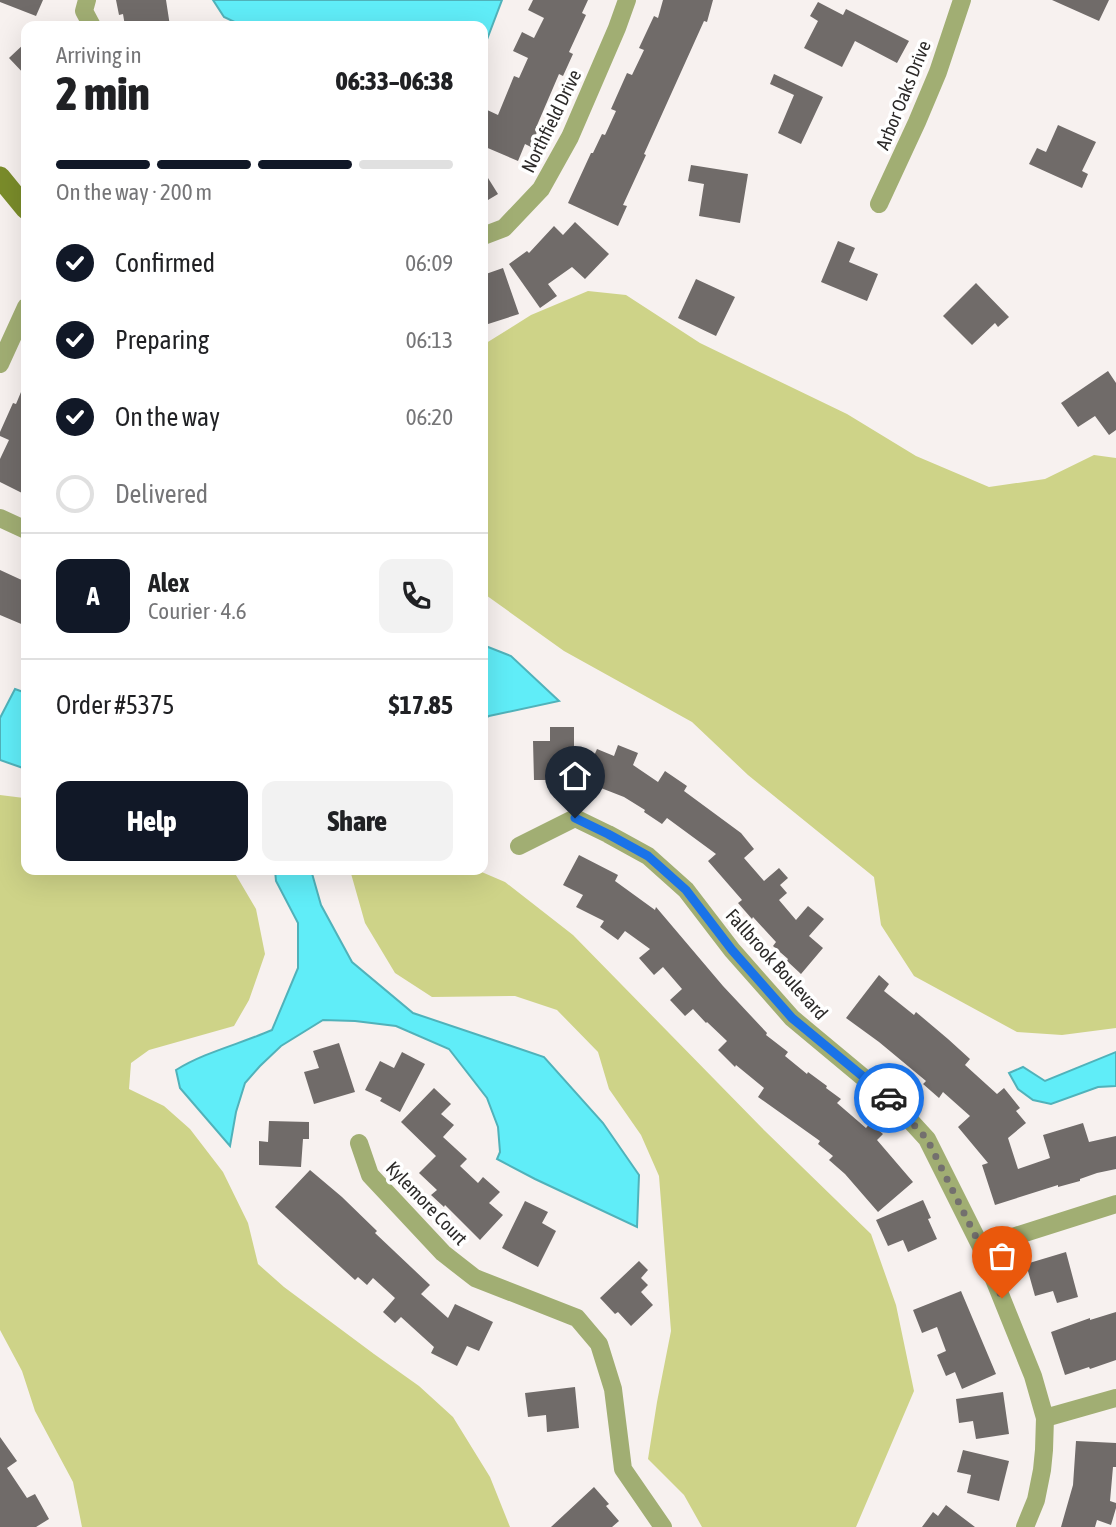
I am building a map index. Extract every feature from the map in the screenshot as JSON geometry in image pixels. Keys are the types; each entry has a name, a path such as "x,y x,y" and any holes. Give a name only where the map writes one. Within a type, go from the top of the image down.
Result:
{"street":[{"path":"87,0 84,11 89,21"},
{"name":"Northfield Drive","path":"488,234 505,228 541,189 570,137 627,0"},
{"name":"Arbor Oaks Drive","path":"879,204 938,72 962,0"},
{"path":"0,177 21,203"},
{"path":"0,364 21,318"},
{"path":"0,518 21,528"},
{"name":"Fallbrook Boulevard","path":"519,845 575,818 648,856 686,890 732,950 792,1018 894,1103 927,1139 981,1247 1033,1376 1045,1418 1042,1470 1036,1500 1025,1527"},
{"name":"Kylemore Court","path":"359,1143 370,1175 443,1253 475,1278 577,1318 599,1344 613,1389 623,1469 663,1527"},
{"path":"981,1247 1116,1204"},
{"path":"1045,1418 1116,1398"}],"green space":[{"path":"588,291 626,295 700,343 847,414 916,456 989,487 1045,479 1094,455 1116,458 1116,1028 1062,1035 1017,1032 914,976 881,925 874,877 748,775 692,722 564,651 488,597 488,342 531,315"},
{"path":"0,795 21,798 21,875 236,875 256,909 265,954 249,1000 234,1026 149,1050 131,1063 129,1089 164,1106 190,1129 223,1172 248,1223 258,1264 284,1287 419,1386 453,1417 490,1477 510,1527 82,1527 73,1482 35,1411 22,1371 0,1330"},
{"path":"351,875 488,875 505,882 573,935 765,1131 871,1234 896,1305 914,1391 856,1527 702,1527 684,1495 648,1459 671,1331 659,1176 641,1135 609,1089 598,1052 557,1010 515,996 432,997 395,973 365,923"}],"water":[{"path":"213,0 502,0 488,37 488,21 232,21 224,17"},
{"path":"488,647 511,656 559,701 489,716"},
{"path":"15,689 21,691 21,767 0,760 0,718"},
{"path":"275,875 312,875 321,905 352,962 413,1013 544,1057 603,1123 639,1175 637,1227 497,1159 500,1152 498,1127 487,1098 449,1049 396,1026 323,1020 281,1046 245,1083 230,1146 180,1088 176,1070 211,1053 272,1030 298,968 298,923"},
{"path":"1116,1052 1116,1086 1098,1087 1051,1104 1033,1100 1018,1089 1009,1073 1023,1067 1045,1081"}],"building":[{"path":"0,0 43,0 36,16"},
{"path":"116,0 166,0 169,21 124,21 123,14 119,15"},
{"path":"533,0 588,0 582,13 586,15 569,52 573,54 563,76 559,74 535,130 537,132 531,147 525,144 518,161 488,148 488,110 498,115 514,76 519,78 528,58 513,51 522,32 534,38 544,18 528,10"},
{"path":"663,0 713,0 707,22 704,21 644,154 646,155 623,205 627,206 618,226 568,203 591,153 602,134 605,135 616,111 611,109 627,73 632,75 644,50 639,48 654,16 658,18"},
{"path":"1052,0 1109,0 1099,21"},
{"path":"818,2 843,15 846,9 909,41 897,63 855,41 842,67 804,48 818,21 810,16"},
{"path":"21,47 21,71 9,58"},
{"path":"774,74 823,97 801,144 778,133 794,95 770,84"},
{"path":"1058,125 1096,142 1082,171 1088,174 1082,188 1029,164 1037,148 1046,152"},
{"path":"691,165 748,174 740,223 699,216 704,184 688,181"},
{"path":"488,178 498,194 488,200"},
{"path":"575,222 609,254 585,279 572,267 548,284 557,296 540,308 509,264 527,251 529,253 554,226 563,235"},
{"path":"838,241 855,248 849,262 878,274 867,301 821,282"},
{"path":"503,268 519,314 488,324 488,273"},
{"path":"696,279 735,297 716,336 678,318"},
{"path":"976,283 1009,317 998,327 995,323 972,345 943,316"},
{"path":"1108,371 1116,383 1116,430 1109,435 1095,416 1078,427 1061,403"},
{"path":"21,392 21,492 0,482 0,459 9,440 0,436 0,432 13,403 16,404"},
{"path":"0,570 21,580 21,624 0,615"},
{"path":"550,727 574,727 574,777 534,780 533,741 550,741"},
{"path":"618,745 638,753 633,765 658,782 665,771 687,786 684,791 741,833 754,849 744,858 764,881 779,868 788,878 780,885 787,893 779,900 796,920 808,906 824,919 809,936 823,948 801,974 773,946 776,942 738,903 742,900 708,861 716,854 667,818 662,824 624,797 583,781 597,749 614,756"},
{"path":"579,855 618,875 615,881 655,910 656,907 766,1035 788,1052 785,1056 827,1086 826,1088 841,1099 837,1103 866,1128 870,1123 883,1134 877,1140 913,1182 878,1212 829,1160 833,1156 818,1144 820,1141 758,1097 764,1088 736,1065 735,1067 718,1050 727,1041 693,1009 685,1016 670,1000 682,989 663,967 654,975 639,958 650,949 625,931 618,940 600,927 604,921 576,907 583,895 563,885"},
{"path":"879,975 889,984 884,991 914,1015 916,1012 948,1039 970,1059 965,1065 997,1094 1004,1088 1020,1108 1016,1111 1026,1123 1008,1138 1018,1169 1050,1158 1043,1135 1083,1123 1089,1142 1116,1136 1116,1169 995,1205 982,1165 988,1163 958,1127 970,1116 943,1092 939,1098 923,1084 926,1081 846,1018"},
{"path":"339,1043 355,1092 314,1104 304,1072 319,1068 313,1051"},
{"path":"402,1052 425,1064 400,1112 380,1101 382,1098 365,1090 380,1061 394,1068"},
{"path":"434,1088 451,1104 441,1114 454,1125 443,1137 467,1159 460,1166 478,1183 483,1177 500,1192 489,1203 503,1215 480,1240 445,1205 444,1207 431,1195 437,1190 419,1173 436,1156 401,1122"},
{"path":"269,1121 309,1122 309,1139 303,1139 301,1167 259,1165 259,1141 268,1142"},
{"path":"310,1170 342,1197 377,1231 375,1233 430,1285 421,1294 448,1318 455,1304 493,1322 479,1351 467,1346 457,1366 431,1353 434,1347 401,1317 395,1323 383,1312 395,1298 373,1278 367,1285 358,1277 355,1280 275,1207"},
{"path":"923,1200 937,1239 908,1252 903,1240 888,1246 876,1220"},
{"path":"525,1201 548,1212 542,1223 556,1231 538,1267 502,1248"},
{"path":"1066,1252 1078,1297 1057,1303 1053,1291 1035,1296 1026,1264"},
{"path":"639,1261 648,1270 641,1278 648,1285 641,1292 653,1305 631,1326 600,1298"},
{"path":"961,1291 996,1374 962,1389 955,1372 946,1376 937,1355 946,1351 937,1327 922,1333 913,1310"},
{"path":"1116,1312 1116,1360 1065,1375 1051,1332"},
{"path":"575,1387 579,1428 547,1432 546,1415 528,1417 525,1393"},
{"path":"1003,1392 1009,1434 976,1439 973,1421 959,1423 956,1399"},
{"path":"0,1437 17,1461 7,1468 27,1498 35,1494 49,1519 36,1527 0,1527"},
{"path":"1076,1441 1116,1443 1116,1467 1113,1467 1110,1501 1116,1503 1116,1508 1111,1525 1097,1520 1095,1527 1061,1527 1073,1485"},
{"path":"963,1450 1009,1461 999,1501 967,1493 971,1475 957,1472"},
{"path":"594,1487 619,1521 612,1527 551,1527"},
{"path":"946,1505 975,1527 922,1527 933,1512 938,1516"}],"way so far":[{"path":"889,1098 927,1139 981,1247 1002,1298"}],"route":[{"path":"575,818 648,856 686,890 732,950 792,1018 889,1098"}]}
